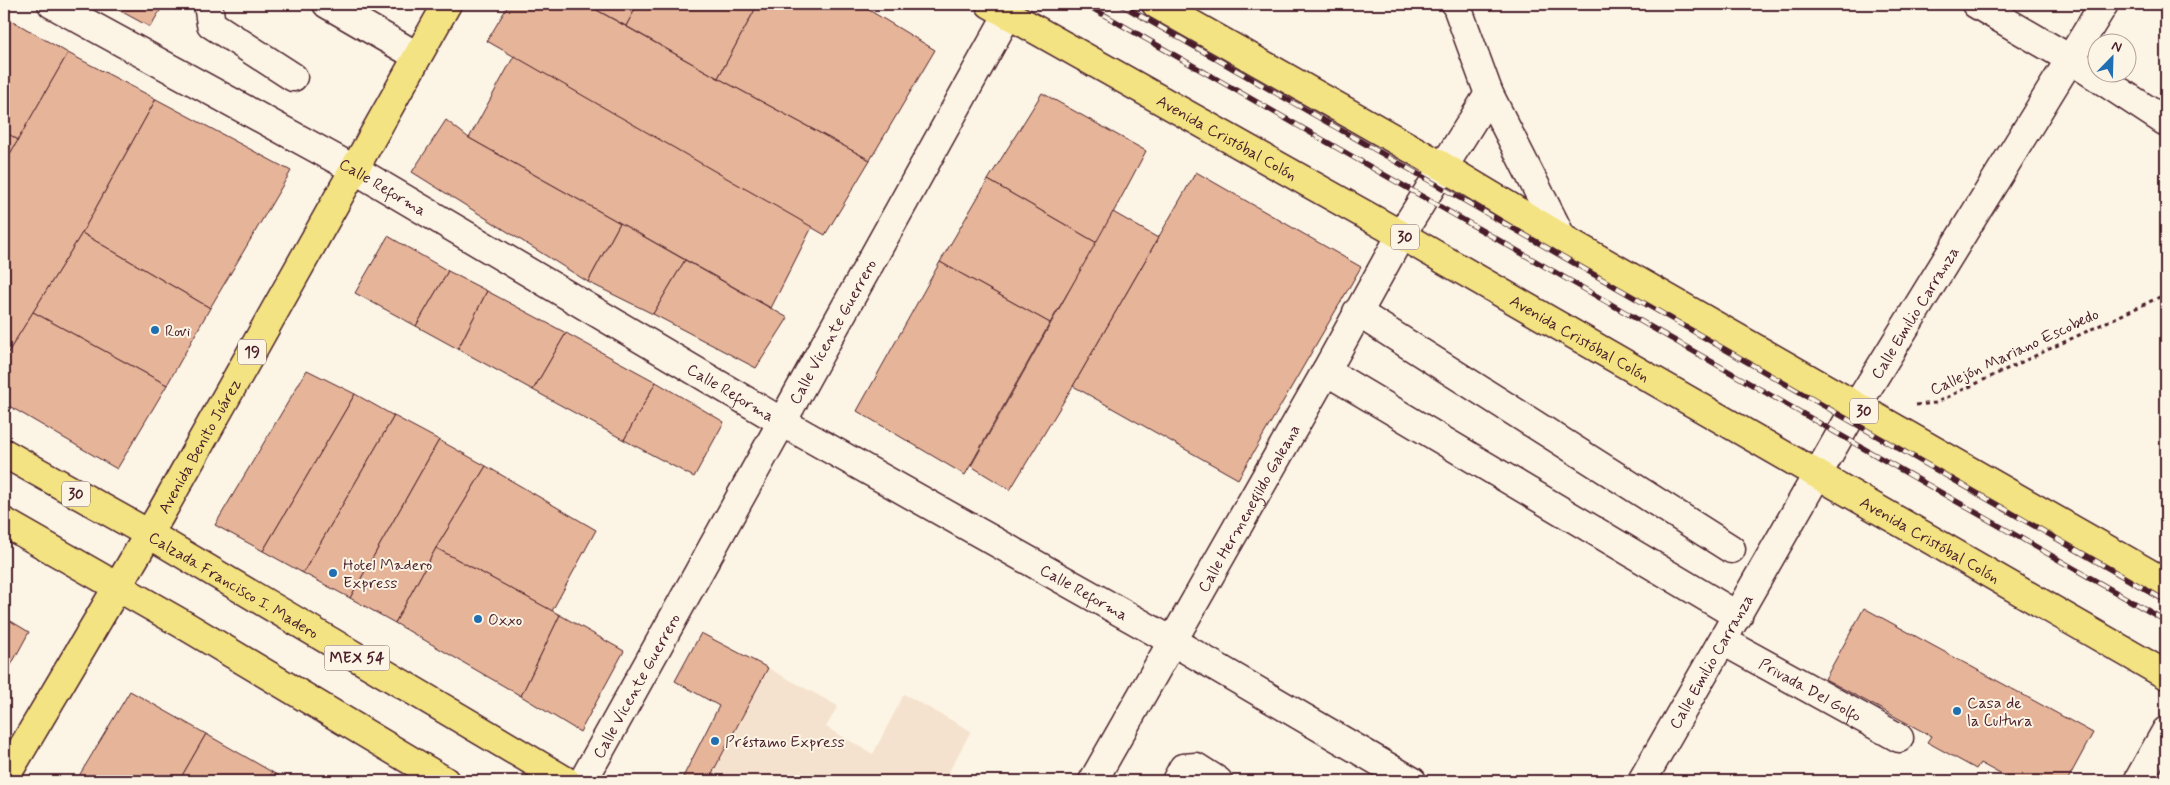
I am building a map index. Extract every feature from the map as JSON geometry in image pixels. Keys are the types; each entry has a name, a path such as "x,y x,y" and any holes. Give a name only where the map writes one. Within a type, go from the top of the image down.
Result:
{"main road":[{"name":"Avenida Benito Juárez","path":"4,778 149,534 447,4"},
{"name":"30","path":"1156,4 1442,166 1562,238 2166,584"},
{"name":"Avenida Cristóbal Colón","path":"1004,7 2166,675"},
{"name":"Calzada Francisco I. Madero","path":"4,453 149,534 566,781"},
{"path":"4,522 117,586 445,781"}],"street":[{"name":"Calle Reforma","path":"52,4 354,169 782,422 1172,641 1412,781"},
{"path":"208,4 211,24 293,77"},
{"path":"327,4 417,56"},
{"path":"1456,4 1489,94 1562,238"},
{"path":"1976,4 2070,59 2166,122"},
{"name":"Calle Emilio Carranza","path":"1642,781 1738,616 1856,406 2104,4"},
{"name":"Calle Vicente Guerrero","path":"583,781 782,422 1004,7"},
{"name":"Calle Hermenegildo Galeana","path":"1093,781 1326,371 1400,235 1489,94"},
{"path":"1358,312 1731,549"},
{"path":"1326,371 1738,616"},
{"name":"Privada Del Golfo","path":"1723,641 1899,738"},
{"path":"2138,781 2166,731"},
{"path":"1176,781 1183,768 1196,767 1218,781"}],"path":[{"name":"Callejón Mariano Escobedo","path":"1914,405 1935,403 2166,294"}],"shaded area":[{"path":"768,668 838,706 826,727 873,754 904,694 971,731 944,781 708,781"}],"building":[{"path":"117,4 164,4 150,27 115,8"},
{"path":"509,4 586,4 870,160 825,235 487,41"},
{"path":"586,4 638,4 626,26"},
{"path":"638,4 758,4 718,78 626,26"},
{"path":"758,4 859,4 935,50 870,160 718,78"},
{"path":"4,16 68,53 18,140 4,131"},
{"path":"68,53 156,99 82,233 4,359 4,164"},
{"path":"514,56 812,227 771,308 469,138"},
{"path":"1042,93 1146,151 1097,243 988,180"},
{"path":"156,99 291,171 210,308 82,233"},
{"path":"446,120 469,138 620,223 588,282 412,172"},
{"path":"4,131 18,140 4,164"},
{"path":"1196,172 1361,267 1238,479 1073,386"},
{"path":"988,180 1097,243 1050,323 940,262"},
{"path":"1113,212 1158,238 1073,386 1010,490 971,466"},
{"path":"620,223 685,260 653,314 588,282"},
{"path":"82,233 210,308 167,385 33,312"},
{"path":"388,236 448,271 416,326 355,293"},
{"path":"685,260 788,318 756,368 653,314"},
{"path":"940,262 1050,323 965,475 857,411"},
{"path":"448,271 487,291 458,349 416,326"},
{"path":"487,291 566,333 533,390 458,349"},
{"path":"33,312 167,385 117,469 4,403 4,359"},
{"path":"566,333 656,382 624,440 533,390"},
{"path":"307,370 355,394 263,551 215,525"},
{"path":"656,382 724,422 694,477 624,440"},
{"path":"355,394 394,416 303,573 263,551"},
{"path":"394,416 439,440 350,598 303,573"},
{"path":"439,440 486,466 436,548 395,623 350,598"},
{"path":"486,466 596,530 552,611 436,548"},
{"name":"Oxxo","path":"436,548 560,615 521,696 395,623"},
{"path":"1864,608 2093,733 2067,781 2013,781 1980,763 1976,769 1927,742 1931,736 1825,679"},
{"path":"560,615 624,651 580,732 521,696"},
{"path":"4,617 29,632 4,678"},
{"name":"Préstamo Express","path":"701,633 768,668 708,781 691,781 683,777 719,706 675,681"},
{"path":"130,691 206,734 179,781 76,781"},
{"path":"206,734 272,772 267,781 179,781"},
{"path":"272,772 287,781 267,781"}],"railway":[{"path":"1085,4 2166,621"},
{"path":"1120,4 2166,601"}],"place":[{"name":"Rovi","path":"155,330"},
{"name":"Hotel Madero Express","path":"333,573"},
{"name":"Oxxo","path":"478,619"},
{"name":"Casa de la Cultura","path":"1957,711"},
{"name":"Préstamo Express","path":"715,741"}]}
